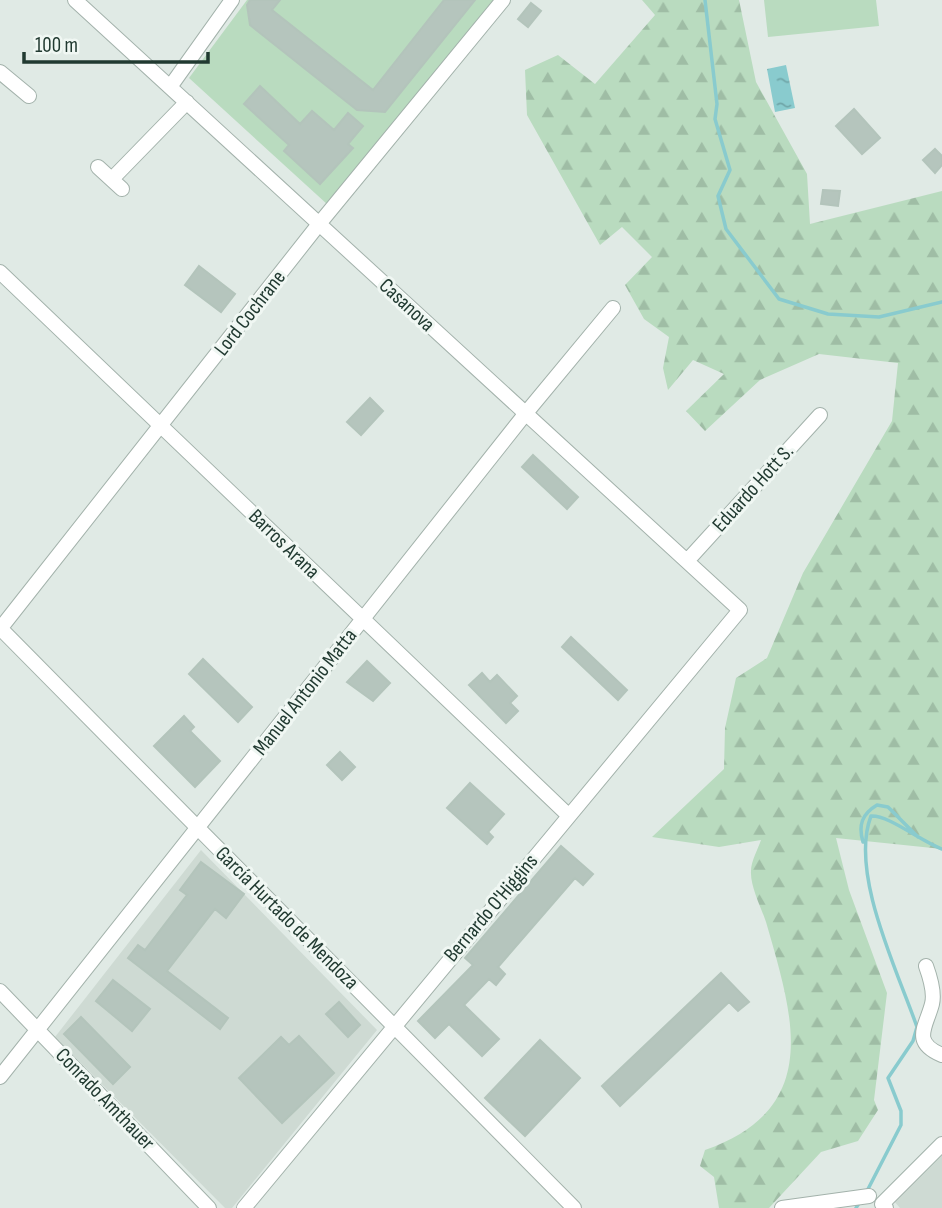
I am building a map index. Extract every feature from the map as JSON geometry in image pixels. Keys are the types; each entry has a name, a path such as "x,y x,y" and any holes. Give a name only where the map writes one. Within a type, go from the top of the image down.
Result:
{"street":[{"name":"Casanova","path":"75,0 740,610"},
{"path":"170,87 232,0"},
{"name":"Lord Cochrane","path":"0,628 319,224 503,0"},
{"path":"0,72 29,96"},
{"path":"98,167 117,184 187,102"},
{"name":"Barros Arana","path":"0,272 568,815"},
{"name":"Manuel Antonio Matta","path":"0,1077 526,413 613,308"},
{"name":"Eduardo Hott S.","path":"687,561 820,415"},
{"name":"Bernardo O'Higgins","path":"244,1208 740,610"},
{"name":"García Hurtado de Mendoza","path":"0,628 574,1208"},
{"path":"926,965 933,1002 923,1028 923,1040 930,1050 942,1055"},
{"name":"Conrado Amthauer","path":"0,991 209,1208"},
{"path":"884,1206 942,1144"},
{"path":"782,1208 863,1196"}],"shaded area":[{"path":"201,850 377,1030 232,1208 225,1208 55,1037"},
{"path":"942,1137 942,1208 900,1208 887,1193"}],"green space":[{"path":"247,0 500,0 328,205 189,78"},
{"path":"642,0 739,0 756,82 807,174 810,224 942,191 942,849 836,838 849,890 887,993 874,1100 878,1110 858,1141 821,1152 769,1208 719,1208 714,1177 700,1166 705,1150 743,1132 769,1110 784,1084 790,1056 790,1024 785,991 751,877 752,863 761,840 719,847 652,837 724,769 725,728 736,678 767,658 803,573 892,421 898,363 819,354 760,380 705,431 686,411 724,374 693,360 668,390 663,368 669,337 644,319 625,285 652,257 622,227 600,245 527,115 525,70 558,55 595,84 655,15"},
{"path":"764,0 876,0 879,26 768,37"}],"water":[{"path":"786,65 795,108 775,112 767,69"}],"building":[{"path":"250,0 280,0 272,10 373,90 444,0 475,0 385,112 357,110 250,25 247,5"},
{"path":"531,3 541,11 528,27 518,19"},
{"path":"260,86 300,124 312,111 334,130 348,113 363,126 348,144 353,148 320,184 284,151 289,145 244,104"},
{"path":"854,109 880,138 862,154 836,126"},
{"path":"935,149 942,156 942,165 935,173 923,160"},
{"path":"823,190 840,191 838,206 821,204"},
{"path":"199,266 235,294 221,312 185,285"},
{"path":"370,398 383,411 361,435 347,422"},
{"path":"533,455 578,497 567,509 522,467"},
{"path":"571,637 627,690 618,700 562,647"},
{"path":"203,659 252,707 238,722 189,674"},
{"path":"367,661 390,683 373,701 347,682"},
{"path":"482,673 490,682 497,675 517,696 510,703 518,711 506,723 469,685"},
{"path":"184,716 194,727 190,731 220,761 195,787 154,746"},
{"path":"340,752 355,767 342,780 327,765"},
{"path":"470,783 504,814 488,832 493,837 487,844 447,808"},
{"path":"561,846 593,874 583,885 575,878 498,967 505,974 496,985 489,979 464,1005 499,1039 482,1056 449,1024 435,1038 418,1021 473,965 465,958"},
{"path":"201,862 244,894 226,918 215,909 167,971 228,1018 220,1029 128,958 138,945 145,950 187,895 180,890"},
{"path":"721,973 749,1002 738,1011 729,1002 620,1106 602,1086"},
{"path":"113,980 150,1009 132,1031 96,1001"},
{"path":"339,1002 360,1025 348,1037 326,1014"},
{"path":"81,1017 130,1067 113,1084 64,1034"},
{"path":"299,1036 334,1073 282,1123 239,1078 281,1037 289,1045"},
{"path":"540,1040 580,1078 525,1136 485,1098"}],"waterway":[{"path":"705,0 717,104 715,119 730,170 718,196 726,229 779,299 828,314 879,317 942,302"},
{"path":"863,842 862,820 877,805 888,807 918,837"},
{"path":"867,1191 901,1125 901,1111 888,1078 913,1041 917,1027 888,951 871,893 866,865 866,839 871,816 896,824 942,849"},
{"path":"856,1208 861,1200"}]}
